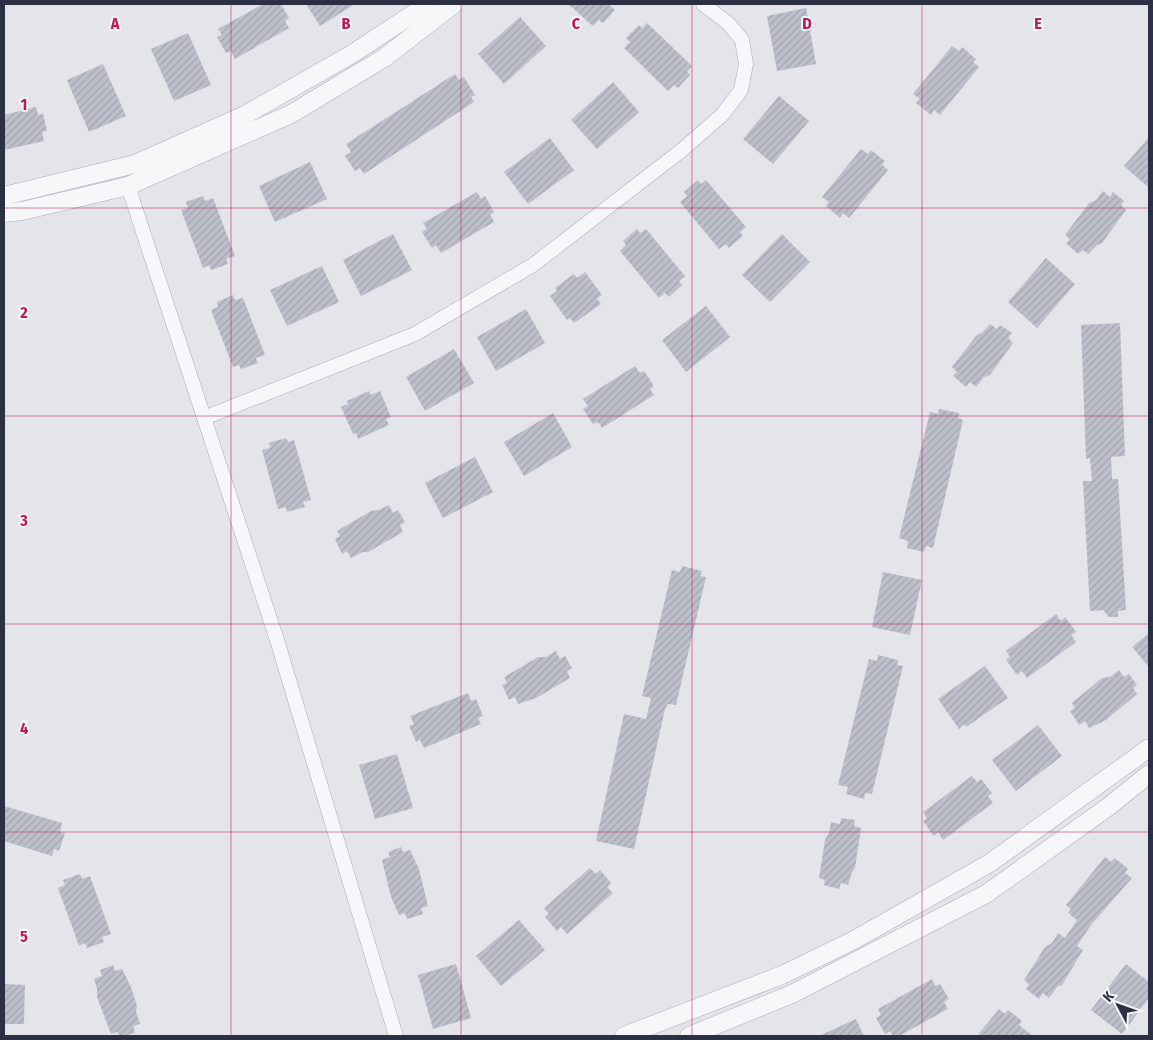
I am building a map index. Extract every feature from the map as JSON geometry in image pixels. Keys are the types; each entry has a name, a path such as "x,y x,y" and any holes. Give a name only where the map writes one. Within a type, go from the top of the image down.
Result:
{"street":[{"path":"4,196 135,164 236,118 352,54 428,4"},
{"path":"4,212 22,211 128,186 291,114 384,58 454,4"},
{"path":"204,418 415,334 533,265 682,150 722,115 741,90 746,64 742,40 729,24 703,4"},
{"path":"128,186 278,640 396,1036"},
{"path":"624,1036 782,975 854,940 990,863 1149,748"},
{"path":"689,1036 792,994 986,894 1149,774"}],"building":[{"path":"263,4 281,4 289,18 285,21 289,28 235,59 231,51 226,53 217,37 222,35 218,29"},
{"path":"306,4 355,4 320,26"},
{"path":"568,4 608,4 615,10 603,23 599,20 593,26"},
{"path":"806,8 816,64 777,71 767,16"},
{"path":"520,17 546,46 504,84 478,54"},
{"path":"647,23 692,66 687,71 690,75 678,88 674,85 668,91 624,48 630,42 626,38 639,25 642,28"},
{"path":"188,33 211,85 174,101 151,49"},
{"path":"952,46 959,51 962,47 976,59 973,62 979,67 940,115 934,110 931,115 916,103 920,99 913,94"},
{"path":"103,64 126,116 89,132 67,80"},
{"path":"455,74 459,80 464,77 475,95 471,97 474,102 364,174 360,168 355,171 345,156 351,152 346,144"},
{"path":"613,82 639,112 597,149 571,120"},
{"path":"779,96 809,121 773,164 743,139"},
{"path":"36,107 38,115 43,114 47,131 42,132 44,141 4,150 4,115"},
{"path":"1149,137 1149,188 1124,166"},
{"path":"550,138 574,170 528,204 504,172"},
{"path":"861,149 868,154 871,150 885,161 882,165 888,170 849,218 843,213 840,218 826,206 829,202 822,197"},
{"path":"310,162 327,199 275,222 259,186"},
{"path":"698,180 701,184 706,180 746,227 740,232 743,236 729,248 726,244 719,249 680,202 687,196 684,192"},
{"path":"1103,191 1110,197 1113,192 1124,201 1121,205 1126,210 1102,243 1097,245 1088,254 1083,250 1078,254 1066,243 1070,239 1065,235 1089,203 1096,200"},
{"path":"477,192 481,199 485,196 494,212 490,214 494,222 441,253 436,245 432,248 422,232 427,229 423,223"},
{"path":"203,196 205,201 213,198 235,256 226,259 228,264 211,270 209,265 203,268 181,210 188,208 186,202"},
{"path":"637,229 640,233 646,229 685,276 679,281 682,285 669,297 665,293 659,298 620,251 626,245 623,241"},
{"path":"393,234 412,270 361,296 343,260"},
{"path":"782,234 810,262 770,302 742,275"},
{"path":"1046,258 1075,284 1037,328 1008,302"},
{"path":"322,266 339,302 287,326 270,290"},
{"path":"585,272 602,295 597,298 601,304 574,323 570,318 567,320 550,296 557,291 555,288 574,274 577,278"},
{"path":"233,295 235,300 243,298 265,355 256,358 258,363 241,369 239,365 233,367 211,310 218,307 217,302"},
{"path":"706,306 730,337 686,372 662,340"},
{"path":"526,309 545,343 496,371 477,337"},
{"path":"1120,323 1125,456 1111,457 1112,479 1118,479 1126,610 1118,611 1118,617 1109,617 1103,610 1090,611 1083,481 1092,481 1090,458 1086,459 1081,325"},
{"path":"990,324 997,329 1000,325 1012,333 1008,338 1013,343 990,375 984,377 976,387 970,382 966,387 953,376 957,372 952,367 976,336 983,332"},
{"path":"454,349 474,383 425,411 406,377"},
{"path":"635,366 640,373 644,371 654,386 650,389 654,395 602,428 598,422 593,424 583,409 588,406 583,399"},
{"path":"369,391 371,395 380,391 391,417 386,419 389,425 358,439 356,433 353,434 341,407 348,404 347,401"},
{"path":"939,409 959,413 958,418 963,420 933,548 926,546 924,552 907,548 908,541 899,538 930,412 938,414"},
{"path":"553,413 572,447 524,476 504,442"},
{"path":"286,438 288,442 294,440 311,500 303,502 305,507 287,512 286,507 278,509 262,450 270,448 269,443"},
{"path":"475,457 493,492 443,518 425,483"},
{"path":"389,505 393,513 398,510 405,522 400,525 403,532 368,552 363,552 351,558 347,551 342,554 335,539 340,536 337,531 371,511 379,510"},
{"path":"682,566 702,571 700,576 706,577 676,705 668,704 665,709 634,849 596,841 624,714 646,719 651,698 642,696 672,570 680,572"},
{"path":"883,572 922,580 910,635 872,627"},
{"path":"1056,614 1061,621 1065,617 1076,632 1071,635 1076,642 1027,678 1022,671 1017,675 1006,660 1010,657 1006,651"},
{"path":"1149,633 1149,667 1132,647"},
{"path":"556,651 560,659 565,656 572,668 567,671 570,678 536,698 518,704 515,697 509,700 502,685 507,683 504,677 538,657 546,657"},
{"path":"878,655 898,660 897,665 903,666 872,794 865,793 864,799 846,794 848,787 838,785 869,659 877,661"},
{"path":"985,666 1008,698 966,727 964,724 959,729 938,699"},
{"path":"1119,670 1124,677 1129,674 1137,685 1133,688 1137,694 1106,720 1089,728 1085,721 1079,725 1070,711 1075,708 1072,703 1102,678 1110,677"},
{"path":"468,693 471,701 476,699 483,716 478,718 481,724 424,748 420,740 416,742 409,726 414,724 410,716"},
{"path":"1038,725 1062,756 1016,791 992,760"},
{"path":"397,754 413,808 375,819 359,765"},
{"path":"972,776 977,782 981,779 992,793 988,796 993,803 943,840 938,832 934,836 923,821 927,818 923,812"},
{"path":"4,806 62,823 60,832 65,833 59,851 54,849 52,856 4,841"},
{"path":"841,818 855,820 854,826 861,828 855,868 848,885 841,883 839,889 824,885 825,880 819,878 825,840 829,833 831,822 840,824"},
{"path":"401,847 403,852 410,850 419,869 428,906 421,908 423,914 407,919 405,913 399,915 391,897 382,860 390,857 388,852"},
{"path":"1105,857 1111,862 1115,858 1128,869 1125,873 1132,878 1091,925 1077,946 1083,950 1062,985 1057,987 1049,998 1043,993 1039,999 1026,989 1029,984 1024,980 1045,947 1052,943 1058,933 1065,938 1077,920 1068,913 1071,909 1066,905"},
{"path":"590,868 596,874 600,870 611,883 607,887 613,893 567,934 561,927 557,931 545,917 549,914 544,908"},
{"path":"80,874 82,879 90,876 111,934 102,937 104,942 87,948 85,943 79,946 58,888 65,885 63,880"},
{"path":"519,920 545,950 501,986 476,956"},
{"path":"456,964 471,1018 433,1029 418,975"},
{"path":"1126,964 1149,982 1149,998 1122,1034 1091,1010"},
{"path":"113,965 115,971 122,969 131,987 140,1024 133,1026 135,1033 122,1036 119,1036 117,1032 111,1034 97,997 94,979 102,976 100,970"},
{"path":"932,979 935,986 940,984 949,999 944,1002 948,1009 899,1036 893,1036 890,1031 885,1034 876,1018 881,1015 878,1009"},
{"path":"4,984 25,985 24,1024 4,1024"},
{"path":"999,1009 1005,1014 1008,1010 1022,1021 1019,1025 1033,1036 977,1036"},
{"path":"856,1019 864,1036 819,1036"}]}
